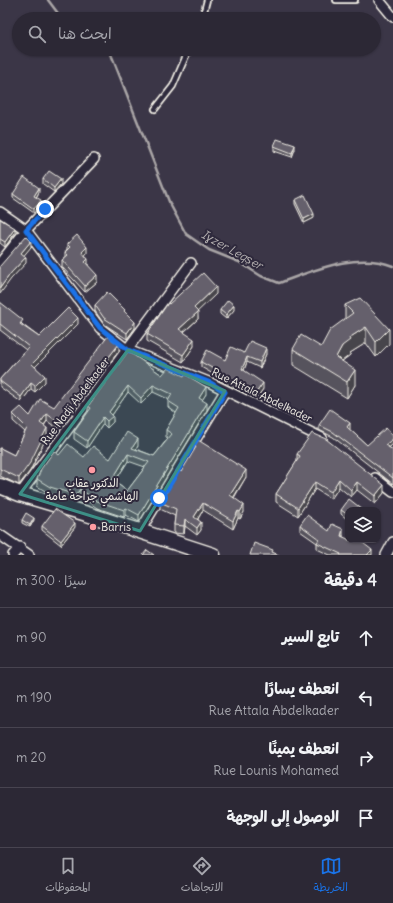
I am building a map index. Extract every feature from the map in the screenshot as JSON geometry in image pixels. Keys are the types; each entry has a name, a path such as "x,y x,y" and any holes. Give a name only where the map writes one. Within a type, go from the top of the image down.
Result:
{"main road":[{"path":"0,486 20,494 140,531 186,551 213,555"}],"street":[{"path":"379,0 393,17"},
{"path":"0,263 26,230 94,159"},
{"name":"Rue Attala Abdelkader","path":"0,212 26,230 100,328 128,350 211,383 225,392 270,412 329,442"},
{"name":"Rue Nadji Abdelkader","path":"20,494 191,264"},
{"path":"140,531 225,392"},
{"path":"370,474 393,492"},
{"path":"0,535 20,547 29,555"},
{"path":"386,555 393,542"},
{"path":"13,555 20,547"}],"lane":[{"path":"204,12 207,0"},
{"path":"336,0 355,0"},
{"path":"155,109 172,86 186,56"}],"highlighted area":[{"path":"128,350 225,391 140,531 20,494"}],"building":[{"path":"277,139 295,145 292,153 274,146"},
{"path":"49,171 61,179 54,188 43,179"},
{"path":"24,177 39,188 34,196 41,200 34,209 13,194"},
{"path":"305,195 314,214 304,219 295,200"},
{"path":"0,219 15,228 5,242 0,239"},
{"path":"77,235 87,247 82,252 88,259 85,262 97,275 85,286 62,260 68,255 65,252 70,247 67,244"},
{"path":"26,236 31,241 21,253 26,257 11,273 0,288 0,266"},
{"path":"203,273 216,287 194,308 198,312 179,329 194,339 183,355 147,334 168,303 169,304"},
{"path":"107,292 135,322 127,333 104,318 95,305"},
{"path":"360,298 389,329 376,342 366,327 349,338 350,340 342,346 336,357 355,370 347,382 293,349 301,335 321,347 330,330 353,313 345,305"},
{"path":"228,300 234,305 226,315 220,310"},
{"path":"0,302 23,320 20,324 39,337 68,308 78,318 32,364 45,376 35,386 31,383 21,397 0,381 0,379 29,347 0,324"},
{"path":"108,336 119,344 58,422 47,414 40,423 47,428 30,463 19,478 0,469 0,448 14,455 27,428 13,414 21,407 30,416 40,399 54,407"},
{"path":"250,341 266,348 260,362 247,357 242,369 263,383 256,393 220,375 221,373 201,362 207,350 225,360 231,347 244,353"},
{"path":"128,351 162,375 168,368 184,376 185,374 206,387 199,398 207,403 139,515 126,508 124,510 97,501 80,489 76,495 50,487 37,479 41,469 54,451 59,455 68,444 84,457 93,446 110,459 127,432 138,439 132,448 154,456 172,434 166,430 179,408 168,401 172,394 153,385 141,398 128,386 109,412 113,416 107,421 103,417 87,441 74,432 91,408 88,406","holes":["128,454 149,462 127,491 112,480"]},
{"path":"330,409 350,423 347,427 367,445 386,428 393,436 393,439 385,445 393,450 393,478 333,432 319,425"},
{"path":"312,433 326,439 384,485 375,496 357,482 351,490 339,479 331,492 315,482 298,508 276,494 300,456 297,454"},
{"path":"198,440 246,470 230,495 244,505 240,512 238,511 233,521 203,503 194,517 201,522 197,528 185,519 184,526 174,525 176,509 160,502 179,470 181,472 196,447 194,446"},
{"path":"349,499 359,507 345,507 345,513 341,510"},
{"path":"55,509 75,523 61,541 42,526"},
{"path":"26,513 34,518 30,525 22,520"},
{"path":"307,515 329,531 332,524 343,529 341,536 345,538 345,543 363,543 372,550 367,555 340,555 341,554 317,543 319,539 300,525"},
{"path":"254,543 273,550 272,552 279,555 250,555"},
{"path":"147,550 154,555 143,555"}],"waterway":[{"name":"Iɣzer Leqṣer","path":"48,0 57,12"},
{"name":"Iɣzer Leqṣer","path":"112,56 170,204 186,234 209,250 239,262 261,276 279,283 335,264 364,261 379,262 393,266"}],"place":[{"name":"الدكتور عقاب الهاشمي جراحة عامة","path":"92,470"},
{"name":"Barris","path":"93,527"}],"route":[{"path":"45,209 26,230 100,328 128,350 211,383 225,392 166,491 159,498"}]}
